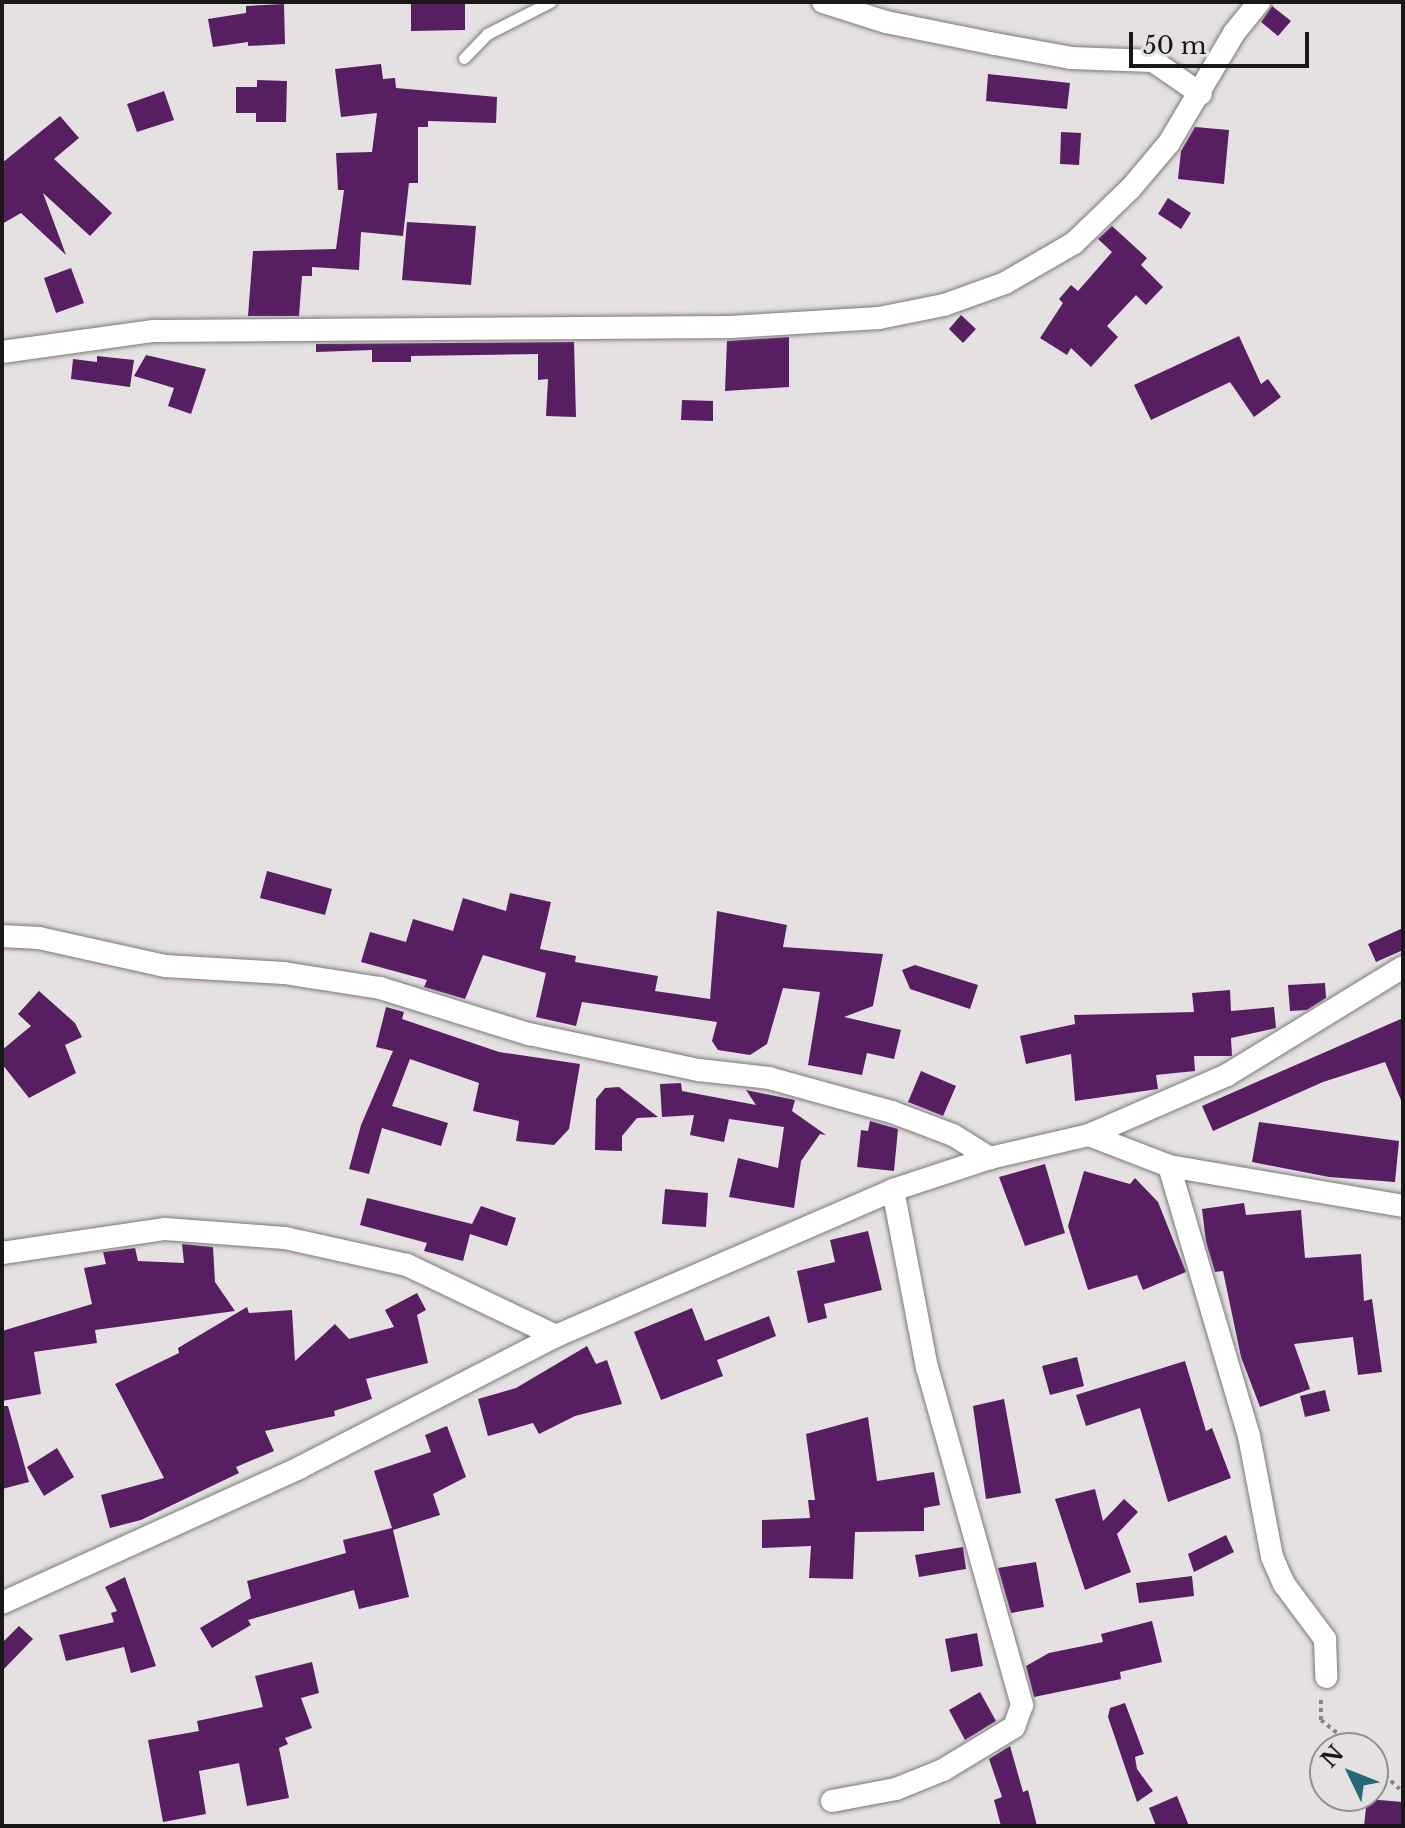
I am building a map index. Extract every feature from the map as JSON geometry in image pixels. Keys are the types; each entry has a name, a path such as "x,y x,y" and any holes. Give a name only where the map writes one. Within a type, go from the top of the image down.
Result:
{"street":[{"path":"823,2 886,22 1071,58 1153,61 1201,94"},
{"path":"2,352 170,330 730,327 879,318 944,305 1005,283 1074,243 1131,188 1201,94 1234,33 1259,2"},
{"path":"2,936 39,938 154,965 284,973 380,988 529,1034 699,1070 769,1078 892,1112 953,1135 990,1158"},
{"path":"2,1603 299,1468 556,1336 893,1190 990,1158 1089,1135 1227,1075 1403,967"},
{"path":"1089,1135 1169,1166 1403,1206"},
{"path":"1169,1166 1249,1436 1272,1557 1284,1584 1325,1639 1326,1677"},
{"path":"832,1801 896,1789 952,1765 1014,1727 1022,1705 927,1368 893,1190"},
{"path":"2,1253 165,1229 285,1238 407,1265 556,1336"}],"lane":[{"path":"464,58 487,34 550,2"}],"path":[{"path":"1326,1677 1321,1720 1336,1732"}],"building":[{"path":"411,2 465,2 465,30 411,31"},
{"path":"284,4 285,44 248,46 248,42 213,47 208,19 246,13 246,6"},
{"path":"1272,6 1291,21 1278,36 1261,22"},
{"path":"381,64 383,79 395,78 396,88 497,97 496,123 428,121 428,127 418,127 418,183 409,183 403,236 361,232 359,270 312,267 312,276 302,276 299,316 248,316 253,251 336,249 344,190 338,190 336,153 372,152 377,113 341,117 335,69"},
{"path":"988,74 1070,83 1067,109 986,101"},
{"path":"257,80 287,81 286,122 256,122 256,113 236,113 236,87 257,87"},
{"path":"164,91 174,120 137,132 127,104"},
{"path":"60,116 79,138 54,159 112,213 90,236 43,193 66,255 21,213 2,224 2,163"},
{"path":"1195,127 1229,130 1224,184 1178,179 1181,151"},
{"path":"1061,132 1081,133 1079,165 1060,164"},
{"path":"1168,198 1191,213 1181,229 1158,214"},
{"path":"407,222 476,226 471,285 402,280"},
{"path":"1112,226 1147,258 1141,265 1163,287 1146,305 1136,295 1107,326 1118,337 1091,367 1071,348 1067,355 1040,338 1063,303 1059,299 1071,285 1078,291 1112,252 1098,239"},
{"path":"71,268 84,303 56,313 44,278"},
{"path":"961,315 976,329 963,343 949,329"},
{"path":"1239,336 1261,384 1268,379 1281,397 1254,417 1230,382 1151,420 1134,385"},
{"path":"789,337 789,387 725,391 727,341"},
{"path":"574,342 576,417 546,416 548,379 538,380 538,354 411,356 411,362 372,362 372,350 316,352 316,344"},
{"path":"146,355 206,369 191,414 168,406 174,388 134,376"},
{"path":"97,356 134,360 130,387 71,379 73,359 97,362"},
{"path":"682,400 713,401 713,421 681,420"},
{"path":"267,871 332,889 325,915 260,898"},
{"path":"510,893 551,902 540,949 576,956 575,962 658,976 655,991 710,999 717,911 787,925 783,947 883,954 873,1006 844,1017 901,1030 894,1059 867,1053 862,1075 808,1065 820,992 783,988 767,1044 750,1055 718,1050 712,1041 717,1022 582,1002 576,1026 536,1017 546,973 483,955 465,999 424,987 427,980 361,962 370,932 406,942 413,919 453,931 463,898 506,911"},
{"path":"1403,928 1403,950 1376,962 1368,944"},
{"path":"915,965 978,985 970,1009 910,989 902,970"},
{"path":"1325,983 1326,998 1307,1010 1290,1011 1288,985"},
{"path":"1230,990 1231,1011 1274,1007 1276,1028 1231,1038 1232,1056 1194,1056 1195,1071 1156,1075 1158,1089 1075,1101 1071,1054 1026,1064 1020,1036 1075,1024 1074,1015 1194,1012 1192,993"},
{"path":"39,991 75,1023 82,1037 65,1045 76,1073 29,1098 2,1064 2,1050 31,1026 18,1014"},
{"path":"386,1007 404,1012 402,1019 499,1052 580,1064 569,1129 554,1145 516,1141 519,1121 473,1111 479,1083 410,1059 392,1106 448,1123 441,1146 382,1128 369,1174 349,1169 361,1125 393,1051 376,1047"},
{"path":"1403,1018 1403,1105 1385,1062 1323,1082 1213,1131 1202,1106"},
{"path":"921,1071 956,1086 943,1116 908,1102"},
{"path":"681,1083 682,1091 756,1105 746,1090 795,1100 792,1111 826,1135 820,1134 801,1161 794,1208 729,1197 738,1158 778,1168 784,1127 729,1119 724,1142 690,1135 694,1115 662,1117 660,1084"},
{"path":"619,1087 658,1117 637,1118 622,1136 622,1151 595,1150 596,1099 605,1088"},
{"path":"870,1121 898,1129 894,1171 857,1167 861,1130 868,1131"},
{"path":"1259,1122 1399,1141 1395,1182 1329,1177 1252,1162"},
{"path":"1045,1164 1065,1233 1025,1246 999,1177"},
{"path":"1084,1171 1130,1184 1135,1178 1158,1202 1186,1272 1143,1290 1137,1275 1088,1290 1068,1226"},
{"path":"665,1189 708,1193 706,1227 662,1224"},
{"path":"367,1198 472,1224 481,1206 516,1218 507,1246 470,1234 463,1261 424,1251 427,1243 360,1225"},
{"path":"1244,1203 1246,1215 1301,1210 1305,1258 1361,1254 1364,1301 1372,1299 1382,1372 1358,1375 1353,1337 1294,1344 1310,1389 1260,1407 1241,1357 1223,1271 1215,1272 1206,1242 1202,1209"},
{"path":"868,1231 882,1290 824,1304 827,1318 808,1323 797,1271 835,1262 830,1240"},
{"path":"182,1244 213,1247 215,1282 235,1311 95,1330 97,1343 34,1352 41,1394 2,1401 2,1331 92,1304 84,1268 106,1264 103,1252 135,1248 138,1261 184,1263"},
{"path":"417,1293 426,1310 417,1315 428,1363 366,1379 372,1399 334,1411 335,1416 265,1431 274,1451 236,1467 239,1473 141,1520 110,1528 101,1495 164,1478 115,1384 179,1353 178,1348 247,1307 249,1313 292,1310 295,1361 335,1324 349,1339 394,1327 385,1310"},
{"path":"692,1308 705,1341 769,1316 776,1336 717,1360 723,1376 661,1400 634,1332"},
{"path":"587,1346 596,1364 607,1360 622,1404 575,1416 539,1434 533,1423 488,1436 478,1399 516,1388"},
{"path":"1077,1357 1084,1386 1050,1395 1042,1366"},
{"path":"1185,1361 1206,1431 1212,1428 1231,1478 1168,1502 1140,1408 1086,1426 1076,1395"},
{"path":"1325,1390 1330,1411 1305,1417 1300,1396"},
{"path":"1004,1399 1021,1493 986,1499 973,1406"},
{"path":"2,1406 8,1406 29,1482 2,1489"},
{"path":"868,1417 877,1481 934,1472 940,1505 924,1508 924,1531 855,1532 853,1579 809,1578 811,1546 762,1548 762,1520 810,1518 808,1500 815,1500 806,1434"},
{"path":"447,1426 466,1477 433,1494 440,1515 393,1530 409,1597 359,1609 354,1590 248,1620 251,1625 212,1648 200,1628 251,1598 247,1581 346,1553 343,1540 392,1528 374,1471 431,1452 425,1435"},
{"path":"57,1448 74,1477 44,1496 27,1467"},
{"path":"1095,1489 1103,1521 1124,1499 1138,1512 1117,1534 1131,1572 1085,1590 1055,1499"},
{"path":"1226,1535 1234,1552 1194,1572 1188,1554"},
{"path":"963,1547 966,1569 919,1577 915,1555"},
{"path":"1036,1562 1044,1607 1011,1613 998,1568"},
{"path":"1192,1576 1194,1596 1139,1603 1136,1583"},
{"path":"125,1577 156,1666 131,1673 124,1647 66,1661 59,1635 114,1622 111,1613 117,1611 105,1587"},
{"path":"1152,1621 1162,1662 1120,1672 1121,1679 1034,1697 1026,1666 1049,1653 1103,1642 1101,1634"},
{"path":"19,1626 33,1639 2,1671 2,1643"},
{"path":"977,1633 983,1666 951,1672 945,1639"},
{"path":"312,1662 319,1693 301,1698 312,1728 285,1738 288,1744 279,1748 289,1798 247,1806 239,1763 199,1771 206,1814 163,1822 148,1740 199,1731 197,1721 263,1707 255,1676"},
{"path":"980,1692 996,1721 965,1740 949,1710"},
{"path":"1125,1703 1144,1754 1135,1757 1137,1769 1153,1791 1137,1802 1108,1717 1110,1708"},
{"path":"1010,1746 1023,1792 1028,1790 1037,1826 1001,1826 994,1800 1002,1797 989,1759"},
{"path":"1177,1796 1189,1826 1156,1826 1149,1808"},
{"path":"1389,1801 1403,1802 1403,1826 1364,1826 1366,1812 1389,1812"}]}
